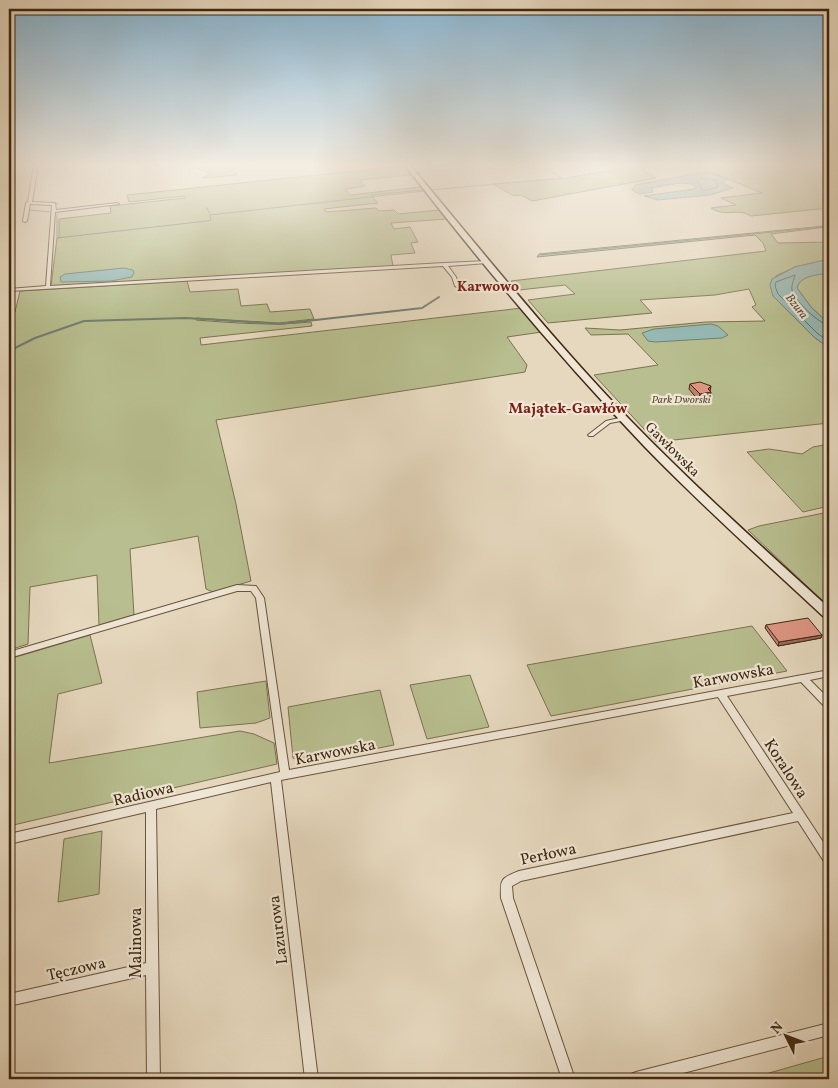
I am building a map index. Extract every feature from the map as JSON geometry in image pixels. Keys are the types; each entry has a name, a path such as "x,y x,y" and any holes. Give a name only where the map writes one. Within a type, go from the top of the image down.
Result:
{"street":[{"path":"25,221 26,215"},
{"path":"48,287 54,215"},
{"name":"Gawłowska","path":"448,215 487,262 624,419 682,478 829,614"},
{"path":"9,290 487,262"},
{"path":"444,264 455,280 456,286"},
{"path":"590,435 608,422 624,419"},
{"name":"Karwowska","path":"9,656 237,588 253,588 260,598 280,776 829,673"},
{"path":"803,678 829,705"},
{"name":"Koralowa","path":"720,693 829,860"},
{"name":"Radiowa","path":"9,839 280,776"},
{"name":"Lazurowa","path":"280,776 311,1079"},
{"name":"Malinowa","path":"151,807 153,1079"},
{"name":"Perłowa","path":"568,1079 507,898 506,883 519,876 800,816"},
{"name":"Tęczowa","path":"9,1000 151,968"},
{"path":"636,1079 829,1029"}],"green space":[{"path":"96,215 444,215 447,219 391,223 394,229 410,227 418,242 411,243 415,253 391,255 393,266 51,286 57,238 59,238 59,219"},
{"name":"Park Dworski","path":"826,227 771,234 778,243 829,242 829,259 795,267 776,276 773,296 814,337 829,348 829,423 656,442 594,375 658,365 628,334 591,335 585,328 620,330 706,322 765,321 752,307 756,305 749,289 715,295 640,300 652,313 548,323 528,300 575,294 565,285 519,290 511,281 766,251 763,243 755,235 537,257 539,254"},
{"path":"829,273 829,324 811,307 797,288 802,280 806,278"},
{"path":"187,281 190,292 238,289 241,306 267,304 270,312 310,309 314,319 279,323 196,318 196,320 253,324 311,322 312,326 200,338 201,345 522,308 542,332 507,337 527,365 525,372 216,420 236,504 251,581 213,592 206,589 198,536 130,549 134,615 99,625 97,575 30,587 28,644 9,650 9,563 11,540 9,540 9,312 15,312 20,291"},
{"path":"829,444 829,506 803,512 747,452 769,449 802,454 813,447"},
{"path":"829,512 829,607 748,530 759,526"},
{"path":"752,626 787,671 551,716 527,665"},
{"path":"90,635 102,683 58,694 49,763 240,731 254,734 274,743 277,764 9,826 9,659"},
{"path":"470,675 489,727 427,739 410,685"},
{"path":"266,681 270,718 256,723 200,728 197,692"},
{"path":"380,690 394,745 303,763 293,758 288,707"},
{"path":"102,831 99,894 58,902 64,839"},
{"path":"829,1056 829,1079 779,1079 769,1073"}],"water":[{"name":"Bzura","path":"829,259 829,273 806,278 802,280 797,288 811,307 829,324 829,348 814,337 773,296 770,285 772,279 795,267"},
{"path":"124,268 133,270 132,277 111,281 61,282 60,277 65,274"},
{"path":"711,324 718,326 728,335 722,338 655,342 648,341 642,333 654,329"}],"building":[{"path":"700,382 711,386 708,389 711,392 700,394 690,384"},
{"path":"808,618 822,635 779,642 766,625"}],"waterway":[{"path":"57,215 57,238 207,221 211,220 210,215 212,215"},
{"path":"540,255 824,227"},
{"path":"9,351 35,338 84,321 186,318 280,324 422,308 439,297"}],"district":[{"name":"Karwowo","path":"488,286"},
{"name":"Majątek-Gawłów","path":"568,408"}]}
